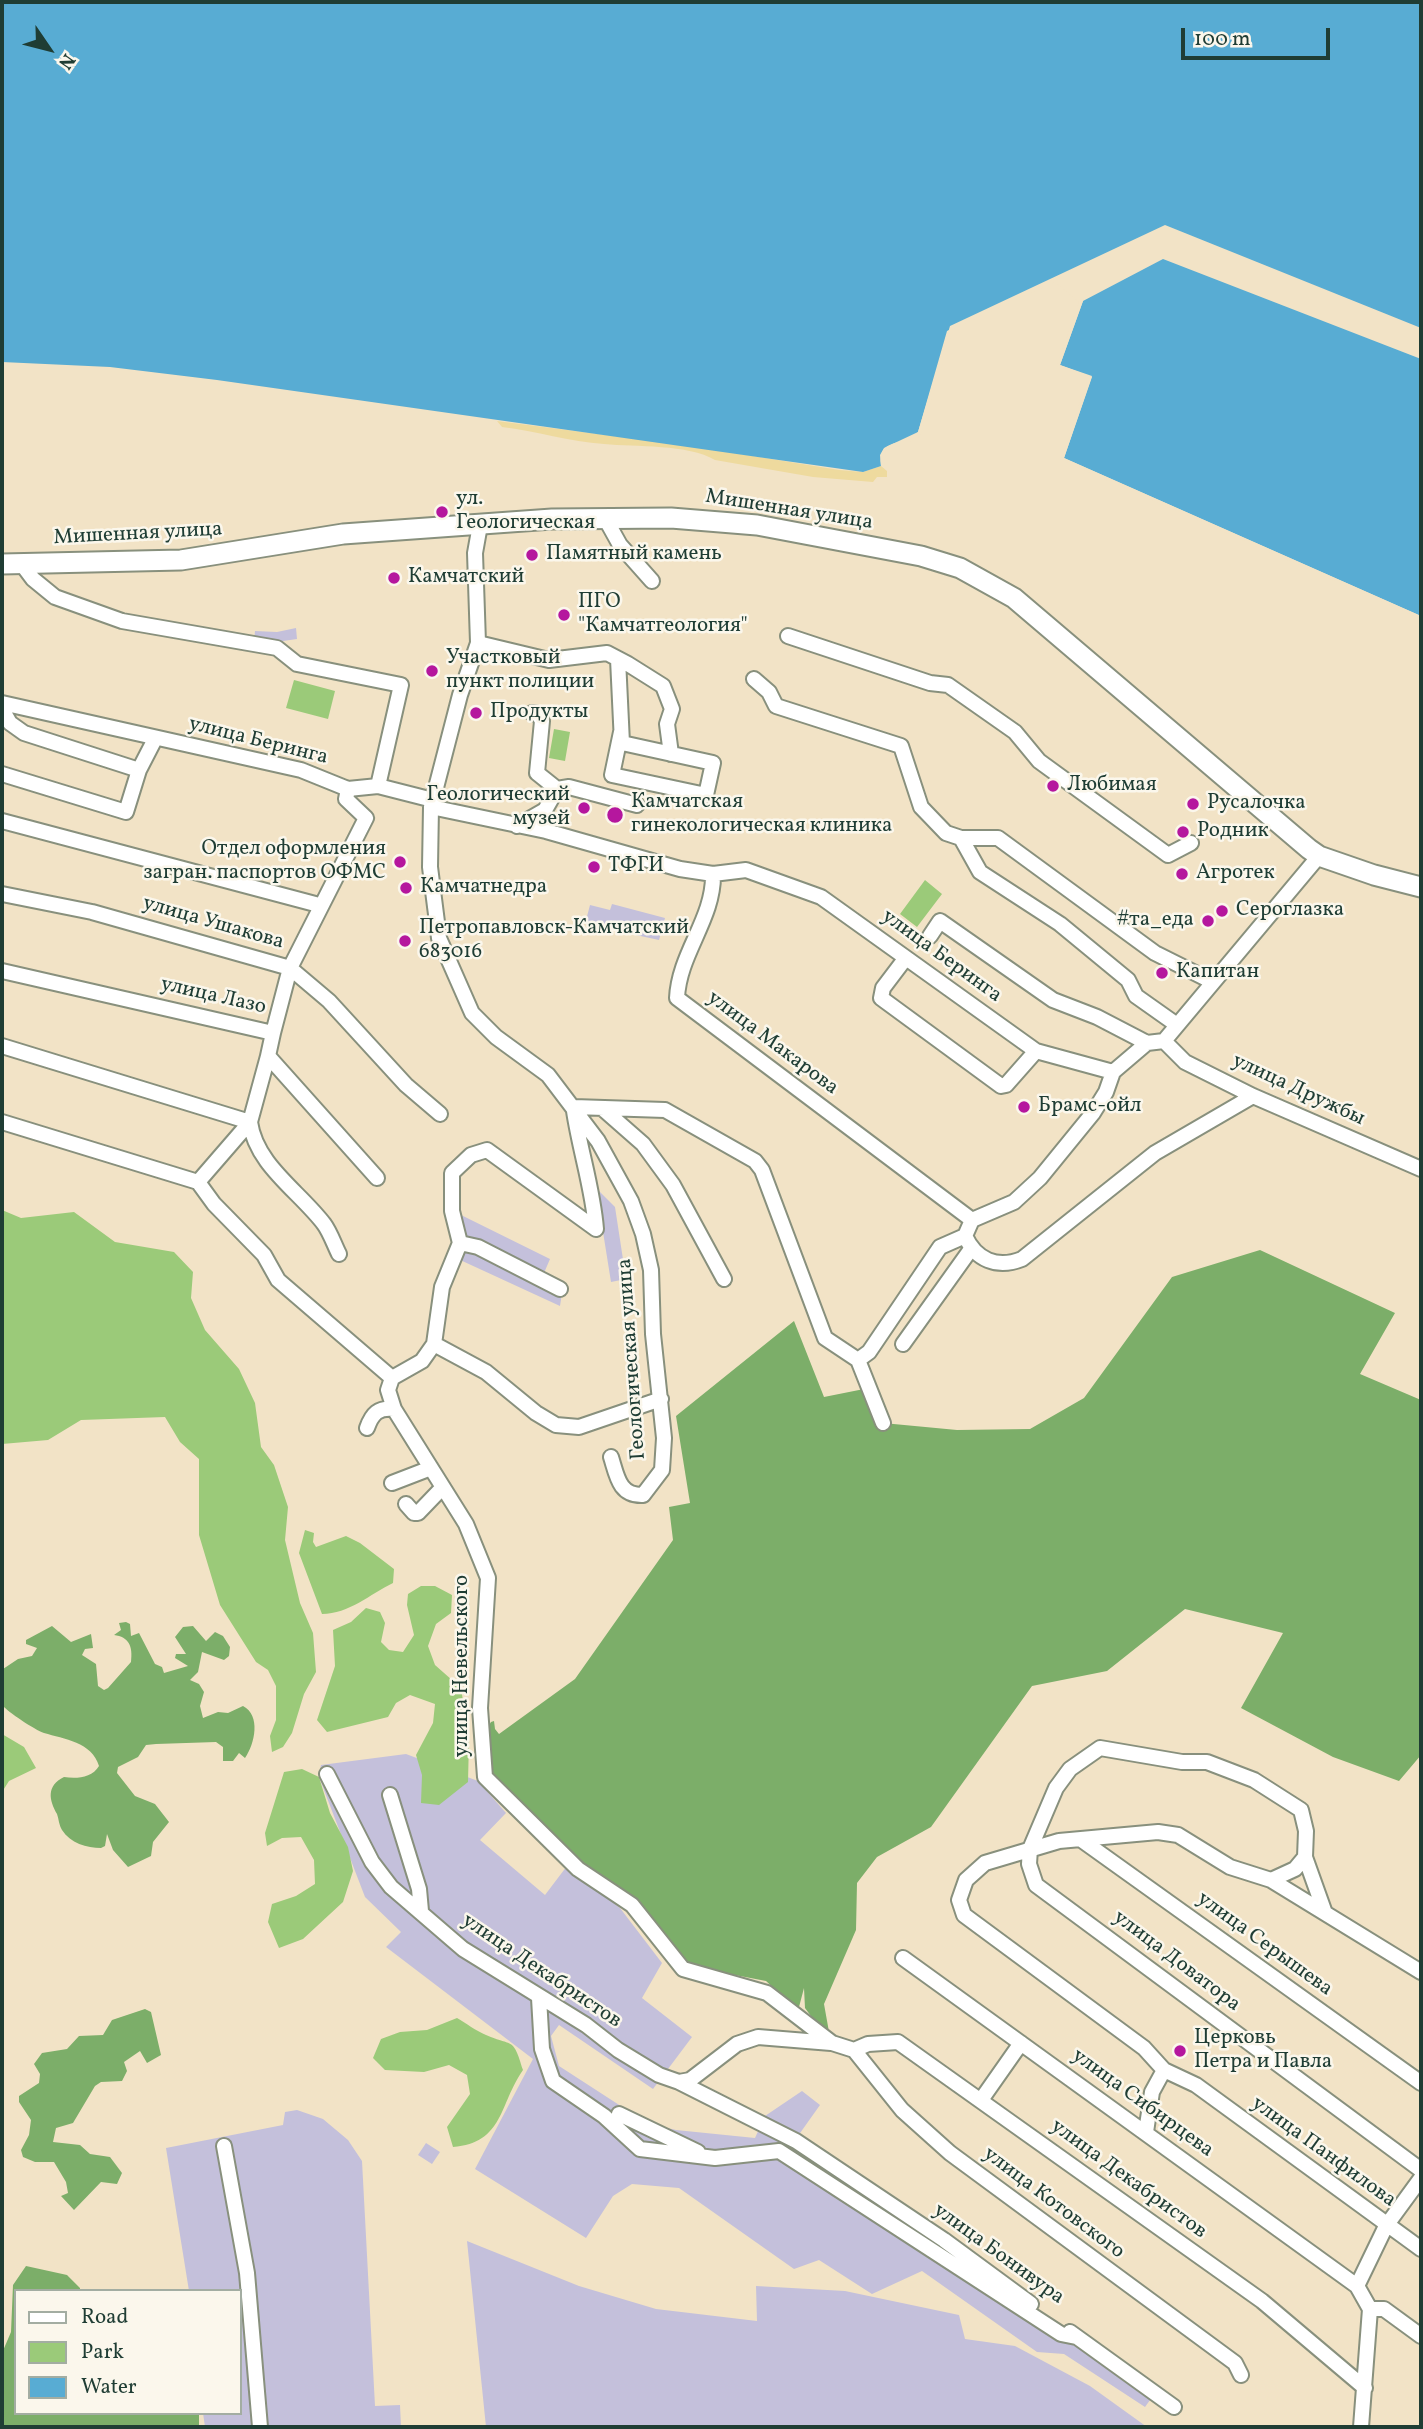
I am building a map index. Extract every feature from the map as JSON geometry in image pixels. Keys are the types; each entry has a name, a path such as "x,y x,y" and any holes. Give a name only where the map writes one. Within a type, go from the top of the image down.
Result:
{"main road":[{"name":"Мишенная улица","path":"12,564 181,561 321,537 605,518 707,520 757,526 921,556 972,574 1014,598 1319,856 1421,887"}],"street":[{"path":"605,518 620,545 652,581"},
{"name":"Геологическая улица","path":"480,525 475,553 478,643 460,695 432,804 430,867 439,938 472,1013 496,1037 548,1075 598,1141 631,1201 643,1234 651,1270 653,1334 661,1399 662,1470 643,1495 632,1496 623,1491 611,1457"},
{"path":"12,564 55,597 122,621 277,648 297,663 401,685 378,786"},
{"path":"788,636 930,683 948,685 1015,732 1039,761 1168,855 1191,843"},
{"path":"478,643 550,660 607,653 618,659 663,686 672,709 667,724 671,754"},
{"path":"618,659 622,743 713,763 706,795 612,775 621,732"},
{"path":"754,679 769,692 776,706 901,746 921,807 946,833 961,838 998,838 1155,953 1211,981"},
{"name":"улица Беринга","path":"2,704 301,770 348,789 378,786 432,804 516,827 546,831 680,869 713,874 746,870 821,897 1035,1051 1113,1072"},
{"path":"2,709 10,723 23,733 139,770"},
{"path":"532,713 538,714 542,721 537,773 557,789 569,788 637,805"},
{"name":"улица Беринга","path":"2,774 126,812 139,770 155,739"},
{"path":"273,1033 290,968 366,818 346,799 348,789"},
{"path":"516,827 545,810 557,789"},
{"path":"2,821 320,905"},
{"path":"961,838 980,872 1060,924 1128,980 1136,996 1177,1025"},
{"path":"903,1344 968,1243 972,1220 1014,1202 1040,1178 1093,1113 1106,1092 1113,1072 1147,1043 1164,1041 1211,981 1319,856"},
{"name":"улица Макарова","path":"713,874 713,895 685,957 677,998 972,1220"},
{"name":"улица Ушакова","path":"2,894 92,912 290,968 329,1001 406,1085 440,1114"},
{"path":"930,936 940,921 1053,1000 1097,1017 1147,1043"},
{"path":"905,959 883,988 881,998 1001,1086 1006,1085 1035,1051"},
{"name":"улица Лазо","path":"2,971 273,1033 250,1122"},
{"name":"улица Дружбы","path":"1164,1041 1185,1062 1252,1096 1421,1169"},
{"path":"2,1046 250,1122"},
{"path":"268,1056 377,1178"},
{"path":"968,1243 984,1259 1007,1265 1021,1259 1155,1153 1252,1096"},
{"path":"2,1122 198,1182 214,1204 264,1255 278,1280 392,1378 422,1361 434,1344 442,1287 460,1243 452,1211 452,1173 471,1155 487,1150 596,1229 593,1199 579,1147 574,1107 665,1110 755,1161 762,1170 825,1338 858,1360 883,1423"},
{"path":"602,1108 643,1144 673,1185 724,1279"},
{"path":"198,1182 250,1122"},
{"path":"250,1122 252,1139 292,1191 325,1225 339,1254"},
{"path":"460,1243 478,1247 560,1289"},
{"path":"858,1360 869,1352 940,1247 968,1243"},
{"path":"434,1344 486,1372 536,1413 556,1425 579,1427 661,1399"},
{"name":"улица Невельского","path":"392,1378 388,1390 394,1409 466,1524 488,1578 480,1708 485,1777 493,1788 585,1875 632,1905 683,1969 767,1993 831,2043"},
{"path":"367,1428 374,1413 384,1408 394,1409"},
{"path":"392,1483 430,1468"},
{"path":"406,1504 414,1513 418,1513 443,1487"},
{"path":"1030,1849 1056,1788 1070,1769 1100,1748 1182,1762 1207,1762 1254,1780 1301,1810 1307,1831 1305,1857 1325,1913"},
{"name":"улица Декабристов","path":"327,1774 376,1869 463,1949 586,2025 646,2068 680,2082 796,2141"},
{"path":"390,1794 419,1889 421,1911"},
{"path":"1030,1849 1059,1841 1083,1841 1158,1832 1178,1835 1230,1867 1271,1880 1421,1972"},
{"name":"улица Серышева","path":"1083,1841 1421,2083"},
{"name":"улица Панфилова","path":"1030,1849 985,1863 966,1880 959,1899 964,1915 1144,2048 1164,2070 1196,2085 1421,2249"},
{"name":"улица Доватора","path":"1030,1849 1029,1864 1036,1885 1421,2170"},
{"path":"1271,1880 1295,1869 1305,1857"},
{"name":"улица Сибирцева","path":"902,1958 1357,2286"},
{"path":"539,1998 541,2049 553,2081 604,2116 640,2149 715,2158 779,2151 1061,2334 1076,2337"},
{"path":"680,2082 696,2076 727,2051 752,2038 771,2036 831,2043 854,2050"},
{"name":"улица Декабристов","path":"854,2050 868,2043 898,2042 1262,2301 1365,2388"},
{"path":"981,2101 1021,2043"},
{"name":"улица Котовского","path":"854,2050 902,2110 942,2146 1075,2248 1235,2363 1241,2375"},
{"path":"1146,2132 1150,2100 1164,2070"},
{"path":"620,2114 715,2162"},
{"name":"улица Бонивура","path":"796,2141 944,2240 1174,2407"},
{"path":"225,2146 247,2273 260,2427"},
{"path":"1362,2423 1370,2309 1357,2286 1386,2226 1421,2178"},
{"path":"1370,2309 1384,2309 1421,2336"}],"shaded area":[{"path":"296,628 297,639 269,643 254,641 255,631 277,632"},
{"path":"612,904 665,918 659,940 585,924 590,905 610,910"},
{"path":"596,1188 615,1207 626,1279 611,1282"},
{"path":"459,1214 550,1259 544,1273 465,1240"},
{"path":"463,1246 562,1293 560,1306 458,1259"},
{"path":"406,1754 478,1781 506,1813 480,1840 545,1895 567,1866 620,1908 662,1963 642,1998 692,2037 653,2089 559,2025 551,2036 559,2066 647,2123 676,2130 755,2138 765,2116 802,2091 820,2105 788,2150 1153,2396 1145,2407 1064,2354 1037,2352 922,2271 872,2294 819,2260 794,2269 679,2188 632,2184 613,2196 586,2238 475,2169 533,2059 386,1947 401,1932 365,1897 319,1777 321,1765"},
{"path":"297,2110 323,2119 348,2140 362,2161 375,2406 400,2405 401,2427 205,2427 203,2415 242,2415 242,2289 189,2289 166,2148 283,2125 285,2112"},
{"path":"426,2143 440,2152 432,2164 418,2155"},
{"path":"467,2241 579,2286 656,2309 757,2321 756,2286 845,2291 959,2315 965,2339 1015,2346 1090,2386 1147,2427 486,2427"}],"green space":[{"path":"294,680 335,691 328,719 286,708"},
{"path":"554,729 570,732 565,761 549,758"},
{"path":"925,880 942,894 917,927 900,914"},
{"path":"2,1210 21,1218 74,1212 115,1242 174,1252 193,1272 191,1298 205,1330 239,1369 255,1403 261,1447 274,1465 288,1507 285,1540 300,1603 313,1633 316,1672 304,1694 292,1733 283,1747 272,1752 270,1736 276,1720 276,1686 268,1670 256,1662 220,1605 199,1535 199,1459 180,1442 165,1417 81,1420 48,1440 2,1444"},
{"path":"1260,1250 1395,1313 1360,1374 1421,1400 1421,1755 1399,1781 1333,1757 1241,1708 1283,1633 1185,1609 1107,1671 1032,1686 931,1827 877,1857 857,1883 856,1930 824,2004 831,2043 805,2008 804,1988 799,2007 794,2007 766,1981 683,1965 490,1776 486,1730 491,1722 494,1721 499,1734 575,1679 673,1540 669,1507 690,1503 676,1416 794,1321 824,1397 869,1388 883,1423 957,1430 1030,1429 1084,1398 1172,1277"},
{"path":"305,1530 314,1533 313,1542 316,1547 346,1536 360,1543 394,1569 393,1583 341,1611 322,1614 299,1553"},
{"path":"421,1586 435,1586 452,1595 451,1613 436,1624 428,1646 435,1665 461,1688 469,1740 468,1782 439,1805 421,1803 422,1775 416,1755 433,1723 435,1704 410,1695 396,1703 388,1717 327,1732 317,1720 335,1666 333,1630 351,1622 366,1608 380,1612 385,1623 381,1642 389,1650 403,1652 414,1635 407,1605 408,1594"},
{"path":"119,1623 130,1624 131,1636 139,1633 155,1664 162,1667 164,1673 188,1666 175,1658 176,1654 186,1654 175,1637 183,1627 193,1626 206,1641 215,1632 223,1636 230,1647 229,1656 224,1660 202,1652 198,1672 190,1680 199,1684 204,1692 200,1706 203,1718 218,1712 228,1713 243,1706 252,1716 255,1730 245,1758 239,1753 233,1761 223,1761 223,1747 216,1742 156,1744 146,1745 138,1757 118,1767 117,1773 135,1796 155,1804 169,1822 153,1842 151,1856 128,1867 113,1850 107,1834 105,1846 101,1848 85,1846 65,1835 52,1804 54,1785 64,1777 79,1778 92,1773 99,1766 95,1758 76,1743 34,1728 2,1705 3,1669 18,1659 32,1656 37,1648 26,1644 26,1640 52,1626 71,1642 91,1634 93,1648 85,1649 82,1655 96,1664 98,1686 104,1690 108,1688 131,1662 129,1643 114,1635 121,1630"},
{"path":"2,1734 24,1747 36,1768 9,1781 2,1792"},
{"path":"302,1769 319,1777 330,1813 348,1847 353,1871 343,1902 303,1939 279,1948 268,1922 272,1904 296,1896 315,1884 314,1860 301,1837 282,1838 267,1846 265,1833 284,1772"},
{"path":"145,2009 151,2012 161,2055 147,2063 140,2051 124,2062 127,2071 122,2081 101,2082 95,2086 73,2123 56,2128 53,2142 80,2145 90,2154 110,2157 122,2173 117,2184 101,2182 74,2210 61,2196 68,2193 66,2182 54,2162 35,2162 23,2157 21,2150 29,2135 31,2120 19,2102 19,2096 39,2083 40,2074 34,2064 42,2053 67,2049 79,2036 103,2035 112,2020"},
{"path":"457,2018 482,2033 511,2044 523,2070 491,2130 470,2144 453,2147 447,2127 470,2094 467,2075 449,2065 424,2072 385,2070 373,2058 381,2039 400,2032 427,2030"},
{"path":"26,2266 67,2275 80,2288 14,2289 14,2415 199,2415 199,2427 2,2427 2,2353 11,2332 13,2285"}],"sand":[{"path":"497,421 692,446 839,470 863,472 881,466 887,471 887,477 877,477 873,482 813,477 715,460 691,451 578,441 502,427"}],"water":[{"path":"2,2 1421,2 1421,616 1064,458 1092,377 1060,365 1083,301 1055,278 947,331 918,432 906,440 887,446 883,450 881,466 863,472 217,380 110,367 2,362"}],"pier":[{"path":"1165,225 1421,328 1421,359 1163,259 1083,301 1060,365 1092,376 1064,458 1421,616 1421,619 1061,460 1088,378 1057,366 1079,302 1055,282 953,329 921,433 917,439 886,451 884,465 881,466 880,455 884,448 918,432 950,326"}],"place":[{"name":"ул. Геологическая","path":"442,512"},
{"name":"Памятный камень","path":"532,555"},
{"name":"Камчатский","path":"394,578"},
{"name":"ПГО \"Камчатгеология\"","path":"564,615"},
{"name":"Участковый пункт полиции","path":"432,671"},
{"name":"Продукты","path":"476,713"},
{"name":"Любимая","path":"1053,786"},
{"name":"Русалочка","path":"1193,804"},
{"name":"Геологический музей","path":"584,808"},
{"name":"Камчатская гинекологическая клиника","path":"615,815"},
{"name":"Родник","path":"1183,832"},
{"name":"Отдел оформления загран. паспортов ОФМС","path":"400,862"},
{"name":"ТФГИ","path":"594,867"},
{"name":"Агротек","path":"1182,874"},
{"name":"Камчатнедра","path":"406,888"},
{"name":"Сероглазка","path":"1222,911"},
{"name":"#та_еда","path":"1208,921"},
{"name":"Петропавловск-Камчатский 683016","path":"405,941"},
{"name":"Капитан","path":"1162,973"},
{"name":"Брамс-ойл","path":"1024,1107"},
{"name":"Церковь Петра и Павла","path":"1180,2051"}]}
